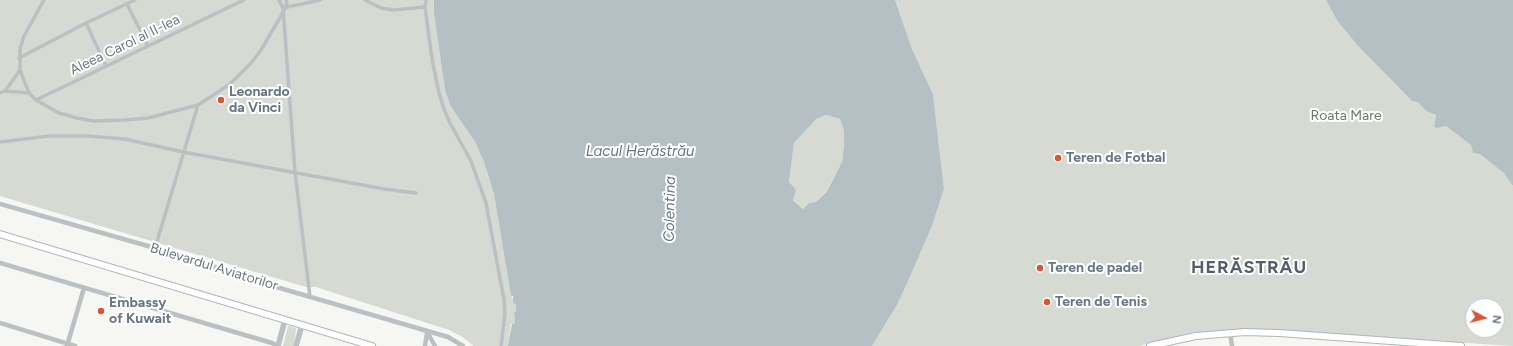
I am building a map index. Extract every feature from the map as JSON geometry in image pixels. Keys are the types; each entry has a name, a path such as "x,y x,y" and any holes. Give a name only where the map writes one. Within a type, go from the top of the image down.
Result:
{"main road":[{"path":"0,234 372,346"},
{"path":"1150,346 1196,336 1230,332 1279,333 1413,344 1461,346"}],"street":[{"path":"44,0 24,36 20,49 20,70 29,93 36,100 66,116 93,121 148,118 198,105 230,84 251,63 261,50 281,16 283,8 287,3 286,0"},
{"path":"19,58 86,23 135,0"},
{"name":"Aleea Carol al II-lea","path":"36,100 244,0"},
{"path":"279,0 283,8 295,172 310,297"},
{"path":"283,8 320,0"},
{"path":"365,0 381,8 393,10 425,7"},
{"path":"425,0 435,76 444,109 471,161 486,203 504,300 505,314 501,346"},
{"path":"127,4 148,46"},
{"path":"86,23 106,66"},
{"path":"5,91 20,70"},
{"path":"0,93 5,91 29,93"},
{"path":"155,248 198,105"},
{"path":"0,142 31,138 87,136 125,139 183,152 384,189 416,193"},
{"name":"Bulevardul Aviatorilor","path":"0,204 155,248 310,297 448,337 463,346"},
{"path":"0,263 278,346 286,320"},
{"path":"68,345 84,288"},
{"path":"0,323 68,345 76,346"},
{"path":"296,346 302,325"},
{"path":"425,346 427,332"},
{"path":"427,332 435,346"},
{"path":"1230,332 1232,346"},
{"path":"1365,339 1365,346"}],"green space":[{"path":"0,0 434,0 434,14 445,90 450,105 475,142 484,162 494,194 511,296 516,303 516,312 514,312 515,323 511,324 508,346 474,346 461,336 449,330 316,287 306,287 0,196"},
{"name":"Roata Mare","path":"895,0 1326,0 1338,22 1358,46 1412,101 1419,103 1426,111 1436,115 1434,125 1446,126 1471,145 1473,153 1480,154 1505,173 1513,186 1513,346 1280,331 1150,343 1140,346 872,346 897,305 909,279 932,226 944,189 933,94 912,49"},
{"path":"826,115 840,119 844,131 842,162 827,190 816,202 809,203 803,209 793,199 789,182 794,143 816,119"},
{"path":"288,326 296,328 293,346 283,346"}],"water":[{"name":"Lacul Herăstrău","path":"434,0 895,0 912,49 933,94 944,189 932,226 909,279 897,305 872,346 508,346 512,324 515,323 514,312 516,312 516,304 513,303 513,296 511,296 494,194 484,162 475,142 450,105 445,90 434,14","holes":["826,115 840,119 844,131 842,162 827,191 816,202 809,203 803,209 793,200 796,190 789,182 794,143 816,119"]},
{"path":"1326,0 1513,0 1513,186 1504,173 1480,154 1473,153 1471,145 1446,126 1436,128 1434,126 1436,115 1426,111 1419,103 1412,101 1358,46 1338,22"}],"place":[{"name":"Leonardo da Vinci","path":"221,100"},
{"name":"Teren de Fotbal","path":"1058,158"},
{"name":"Teren de padel","path":"1040,268"},
{"name":"Teren de Tenis","path":"1047,302"},
{"name":"Embassy of Kuwait","path":"101,311"}],"district":[{"name":"HERĂSTRĂU","path":"1249,268"}],"water label":[{"name":"Colentina","path":"670,209"}]}
